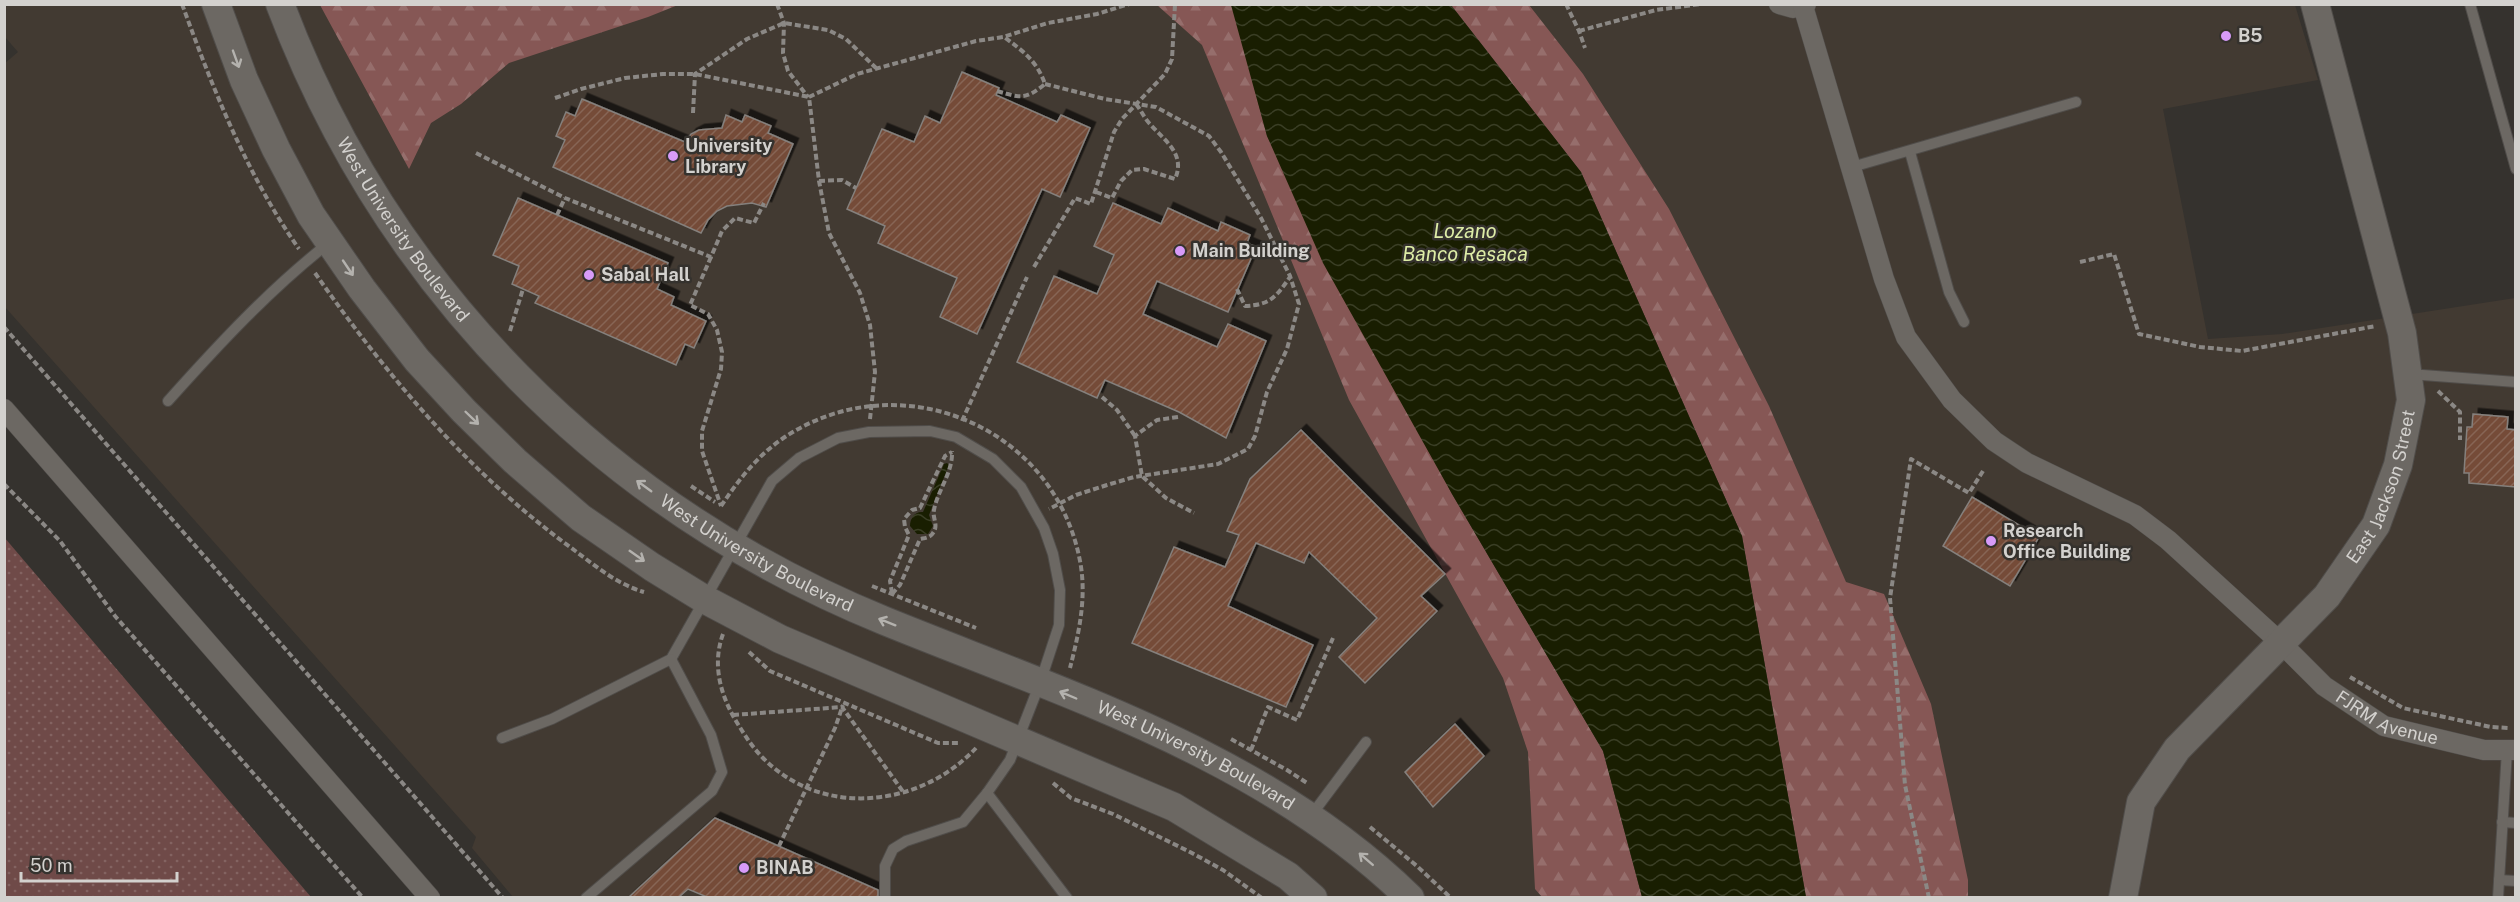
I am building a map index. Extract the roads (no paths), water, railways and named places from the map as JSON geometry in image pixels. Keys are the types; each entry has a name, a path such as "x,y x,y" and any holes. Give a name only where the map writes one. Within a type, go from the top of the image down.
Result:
{"main road":[{"path":"216,4 244,80 276,149 311,215 362,289 417,360 464,411 515,461 581,518 652,567 699,608 790,643 1174,807 1288,876 1313,897"},
{"name":"West University Boulevard","path":"280,4 306,68 361,174 399,234 449,301 524,383 590,444 672,506 734,548 805,587 1044,671 1245,777 1318,806 1360,853 1410,897"},
{"name":"East Jackson Street","path":"2123,897 2141,802 2177,749 2327,596 2376,525 2397,465 2411,400 2400,322 2315,4"}],"street":[{"path":"1779,4 1793,8 1804,5"},
{"name":"FJRM Avenue","path":"1804,5 1884,279 1906,337 1952,400 1994,441 2027,463 2135,515 2168,540 2281,643 2324,686 2385,726 2484,750 2511,750"},
{"path":"4,409 430,897"}],"lane":[{"path":"2470,4 2516,169"},
{"path":"1852,167 2076,102"},
{"path":"1910,152 1949,292 1964,322"},
{"path":"168,401 284,279 330,242"},
{"path":"2409,374 2516,382"},
{"path":"502,738 552,719 670,659 772,481 799,458 838,438 869,432 930,431 957,437 993,459 1021,487 1038,513 1053,554 1060,590 1059,625 1010,760 963,822 892,849 885,866 885,897"},
{"path":"586,897 712,791 722,772 711,735 670,659"},
{"path":"1318,806 1365,742"},
{"path":"2498,897 2502,822 2511,750"},
{"path":"987,793 1067,897"},
{"path":"2502,822 2516,823"},
{"path":"2499,880 2516,881"}],"water":[{"name":"Lozano Banco Resaca","path":"1231,5 1451,5 1581,172 1742,536 1806,897 1642,897 1603,751 1452,494 1323,263 1267,136"},
{"path":"944,464 949,465 929,515 933,526 928,534 917,534 910,526 911,520 915,514 923,512"}],"place":[{"name":"B5","path":"2226,36"},
{"name":"University Library","path":"673,156"},
{"name":"Main Building","path":"1180,251"},
{"name":"Sabal Hall","path":"589,275"},
{"name":"Research Office Building","path":"1991,541"},
{"name":"BINAB","path":"744,868"}]}
